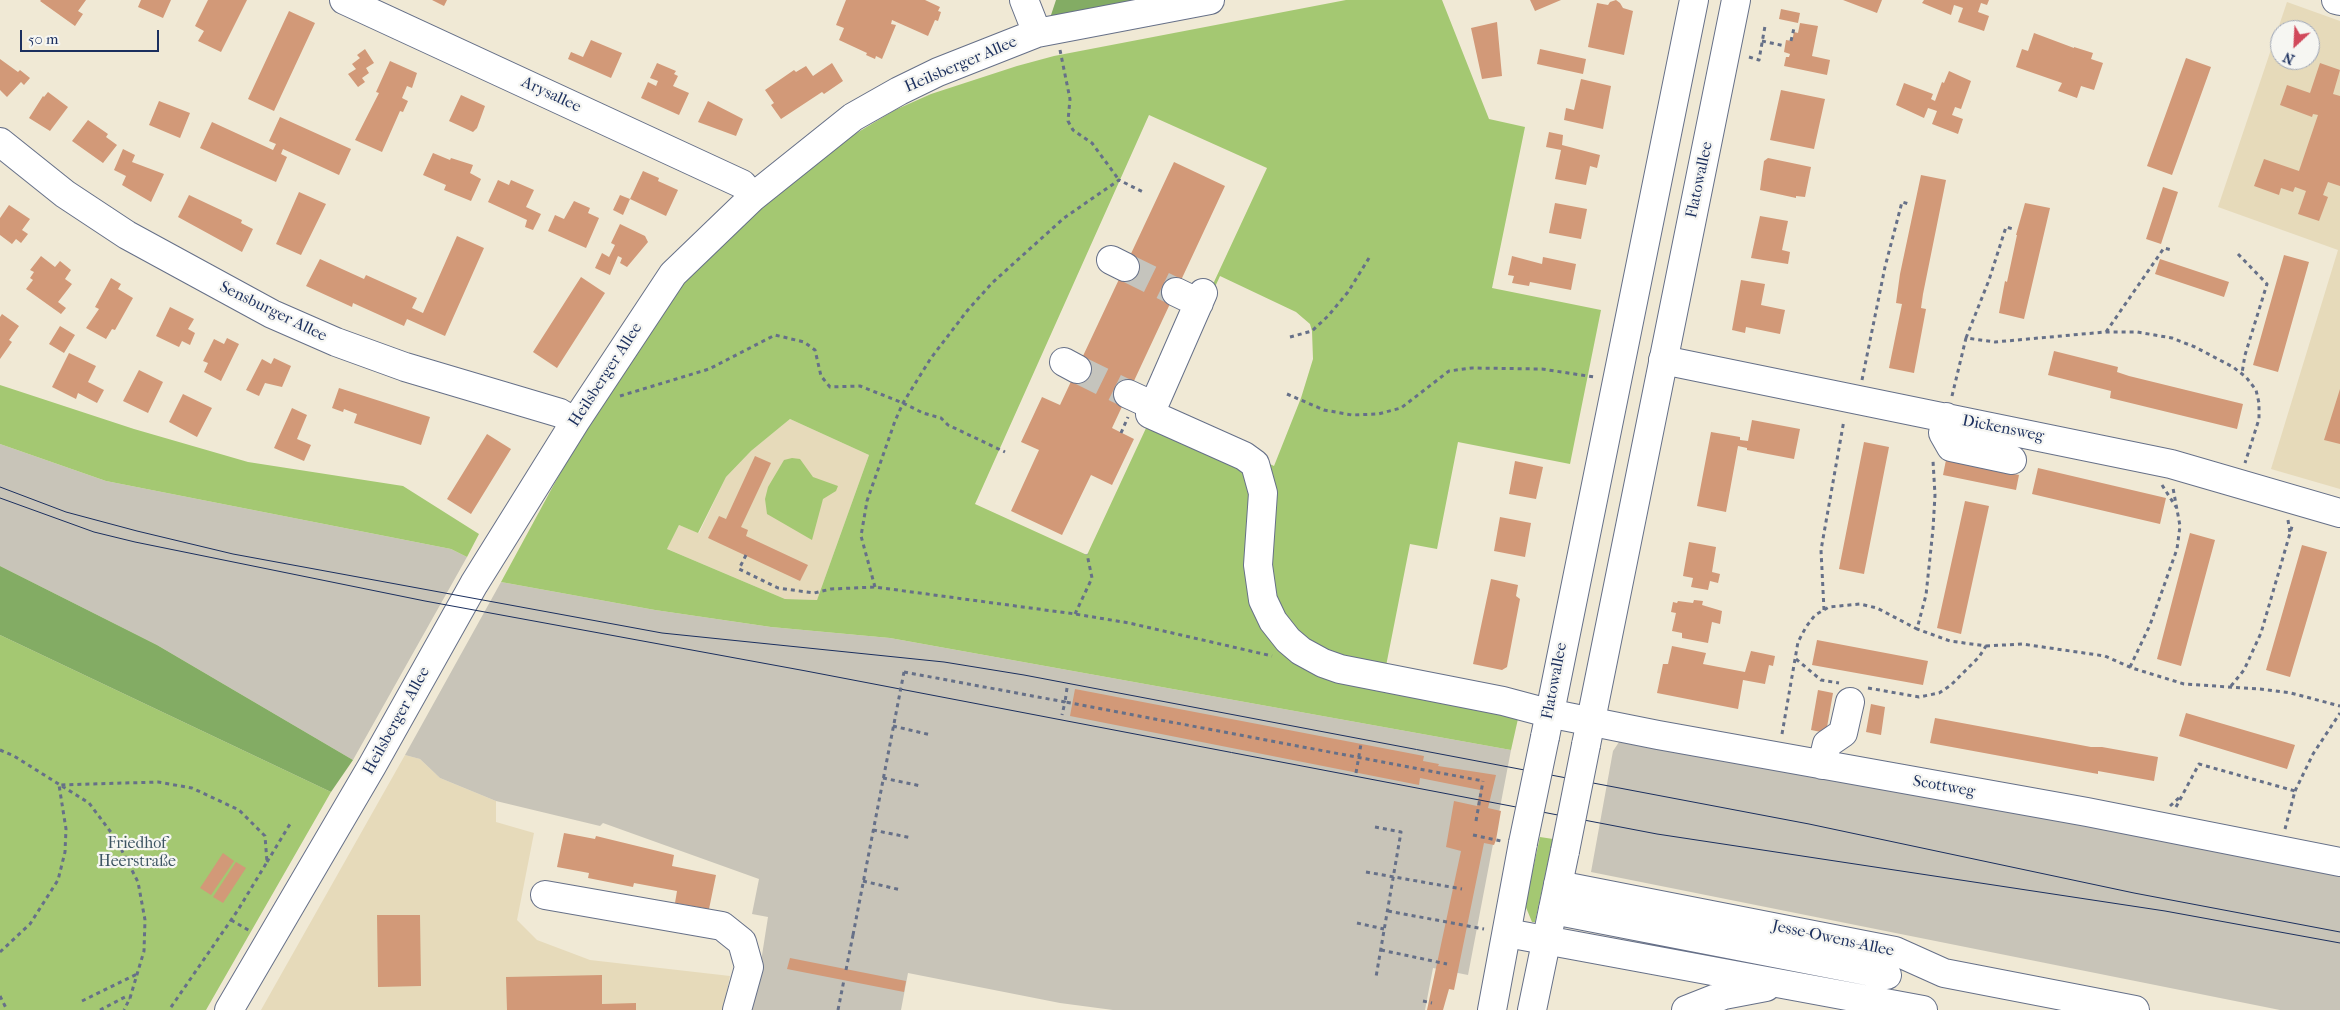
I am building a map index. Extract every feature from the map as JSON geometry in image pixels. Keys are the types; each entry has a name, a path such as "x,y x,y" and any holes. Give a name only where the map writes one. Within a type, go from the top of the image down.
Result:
{"street":[{"name":"Arysallee","path":"344,0 742,184 752,196"},
{"path":"1024,0 1037,33"},
{"name":"Heilsberger Allee","path":"229,1010 372,766 474,584 575,422 673,274 752,196 854,117 938,72 1037,33 1210,0"},
{"name":"Flatowallee","path":"1492,1010 1496,931 1514,842 1546,725 1694,0"},
{"name":"Flatowallee","path":"1532,1010 1736,0"},
{"path":"2336,0 2340,1"},
{"name":"Sensburger Allee","path":"0,142 65,194 127,235 272,314 336,342 405,366 560,413 575,422"},
{"path":"1152,410 1193,296"},
{"path":"1623,353 1663,360"},
{"name":"Dickensweg","path":"1663,360 1949,408 2171,464 2340,513"},
{"path":"1128,394 1152,410 1244,456 1255,464 1263,493 1258,565 1263,600 1273,621 1301,652"},
{"path":"1949,408 1943,433 1951,447 2012,460"},
{"name":"Scottweg","path":"1301,652 1340,669 1503,701 1546,725 1588,733 1822,765 2338,854"},
{"path":"1822,765 1827,744 1843,733 1852,691"},
{"path":"545,895 722,926 742,942 749,967 737,1010"},
{"name":"Jesse-Owens-Allee","path":"1556,898 2135,1010"},
{"path":"1496,931 1923,1010"},
{"path":"1881,1002 1891,963"},
{"path":"1686,1010 1741,991 1763,987 1795,987"}],"path":[{"path":"1749,57 1759,60 1765,26"},
{"path":"1791,41 1794,28"},
{"path":"1762,41 1784,46"},
{"path":"1060,50 1070,99 1068,120 1073,130 1092,143 1119,180 1143,192"},
{"path":"875,588 861,536 865,510 879,462 903,403 948,334 992,283 1064,218 1119,180"},
{"path":"1862,382 1885,267 1902,202 1909,204"},
{"path":"1949,408 1966,338 1989,280 2006,227 2013,229"},
{"path":"2105,332 2164,248 2172,250"},
{"path":"2238,254 2267,284 2245,355 2242,374"},
{"path":"1290,336 1312,331 1328,316 1348,292 1369,258"},
{"path":"1966,338 1995,342 2105,332 2137,332 2172,338 2195,347 2242,374 2256,390 2259,403 2259,419 2244,466"},
{"path":"611,399 709,370 775,335 804,342 814,350 821,376 830,387 860,386 923,413 941,418 948,425 1005,452"},
{"path":"1287,394 1324,410 1360,414 1401,408 1449,371 1472,368 1542,369 1594,377"},
{"path":"1824,610 1821,550 1843,424"},
{"path":"1918,629 1926,595 1933,529 1935,495 1933,456"},
{"path":"2159,478 2178,510"},
{"path":"2130,667 2150,625 2174,561 2180,526 2174,489"},
{"path":"2289,514 2287,523 2290,534"},
{"path":"2231,686 2244,670 2260,633 2293,525"},
{"path":"1075,614 1092,578 1086,554"},
{"path":"746,556 740,569 778,588 814,593 831,589 875,588 1075,614 1129,623 1275,657 1289,657 1301,652"},
{"path":"1781,739 1798,642 1806,627 1816,615 1824,610 1847,604 1860,604 1877,608 1918,629 1950,641 1986,646 2022,644 2105,656 2130,667 2184,684 2231,686 2291,693 2340,706"},
{"path":"1795,659 1821,680 1852,691 1919,697 1939,693 1951,685 1986,646"},
{"path":"846,970 904,672 1483,781 1476,821"},
{"path":"1062,715 1067,688"},
{"path":"2286,825 2295,791 2313,754 2340,713"},
{"path":"894,726 930,736"},
{"path":"1356,772 1361,744"},
{"path":"0,750 14,756 59,786 89,803 116,839 138,882 145,920 144,951 139,972 124,1010"},
{"path":"2179,801 2199,764 2295,791"},
{"path":"883,778 922,786"},
{"path":"59,786 158,782 192,788 239,810 265,836 266,862"},
{"path":"0,952 30,924 58,880 65,852 66,829 59,786"},
{"path":"169,1010 231,920 290,824"},
{"path":"1375,827 1401,832 1376,977"},
{"path":"873,830 912,838"},
{"path":"1473,835 1514,842"},
{"path":"1366,872 1462,889"},
{"path":"863,881 902,890"},
{"path":"1388,911 1496,931"},
{"path":"231,920 251,932"},
{"path":"1357,923 1384,929"},
{"path":"1381,950 1448,964"},
{"path":"82,1001 139,972"},
{"path":"838,1010 844,980"},
{"path":"0,996 7,1010"},
{"path":"100,1010 125,997 130,998"},
{"path":"1423,1001 1432,1003"}],"shaded area":[{"path":"2287,2 2340,21 2340,489 2271,469 2338,250 2218,207 2270,53 2270,70 2320,70 2320,20 2281,20"},
{"path":"790,419 869,455 817,600 785,599 667,549 679,525 699,533 726,477 751,451"},
{"path":"0,444 106,481 451,549 467,557 353,760 157,645 0,566"},
{"path":"501,582 655,610 771,627 890,638 1511,750 1468,975 1433,968 1425,1010 1113,1010 1060,1003 908,973 901,1010 748,1010 760,968 768,917 752,914 759,879 603,823 600,826 496,801 440,778 420,759 405,755"},
{"path":"1623,736 2340,875 2340,1010 2280,1010 1591,872 1613,751"},
{"path":"405,755 420,759 440,778 496,801 496,822 534,833 517,920 537,940 590,960 730,976 723,1010 261,1010"}],"green space":[{"path":"1056,0 1145,0 1050,18"},
{"path":"1346,0 1442,0 1489,119 1525,127 1492,288 1601,310 1570,464 1458,442 1437,549 1410,544 1386,666 1524,692 1511,750 890,638 771,627 655,610 501,582 564,466 678,282 717,243 845,140 895,110 931,94 1054,56","holes":["1149,115 1267,168 1087,555 975,504","1220,276 1296,312 1310,324 1313,359 1301,398 1274,466 1158,411","790,419 869,455 817,600 785,599 667,549 679,525 698,533 726,477 751,451"]},
{"path":"0,385 134,429 248,462 403,486 479,534 467,557 451,549 106,481 0,444"},
{"path":"800,459 813,477 838,486 836,491 823,499 812,540 767,514 765,499 768,487 784,460"},
{"path":"0,566 157,645 353,760 331,792 0,635"},
{"name":"Friedhof Heerstraße","path":"0,635 331,792 206,1010 0,1010"},
{"path":"1540,837 1553,839 1535,922 1532,922 1525,905"}],"building":[{"path":"41,0 86,0 78,11 83,14 75,26"},
{"path":"141,0 171,0 163,18 138,7"},
{"path":"208,0 247,0 221,52 198,41 204,31 195,26"},
{"path":"432,0 447,0 444,6"},
{"path":"846,0 925,0 940,7 938,11 941,12 938,21 935,20 928,36 892,20 891,24 896,25 882,59 876,56 875,59 866,55 867,53 839,40 844,28 836,25"},
{"path":"1530,0 1561,0 1535,11"},
{"path":"1616,0 1623,8 1633,11 1624,55 1588,47 1597,3 1608,5"},
{"path":"1843,0 1882,0 1877,13"},
{"path":"1924,0 1989,0 1987,5 1981,3 1978,12 1989,16 1984,31 1958,22 1963,8 1954,5 1951,15 1922,3"},
{"path":"1781,9 1800,13 1798,23 1779,19"},
{"path":"289,11 315,23 274,111 248,99"},
{"path":"1497,22 1502,76 1482,79 1471,28"},
{"path":"1800,23 1818,26 1812,56 1830,60 1827,75 1784,66 1786,57 1789,57 1790,54 1784,52 1786,40 1792,41 1794,32 1798,33"},
{"path":"2034,33 2093,53 2091,59 2103,63 2094,90 2081,86 2077,98 2058,91 2062,83 2016,67 2022,49 2028,51"},
{"path":"591,40 622,53 611,78 568,59 571,52 583,57"},
{"path":"365,49 374,63 366,68 369,73 362,78 365,82 358,87 348,74 356,69 352,64 360,58 357,55"},
{"path":"1540,49 1586,59 1583,74 1537,64"},
{"path":"2186,58 2211,67 2172,175 2147,166"},
{"path":"0,59 30,78 24,85 21,82 7,97 0,90"},
{"path":"390,61 417,73 412,88 407,86 402,98 408,101 403,112 400,111 382,152 355,140 379,93 376,92"},
{"path":"657,63 676,71 674,74 678,76 673,86 689,93 679,115 641,98 648,82 656,86 658,81 650,78"},
{"path":"832,63 843,81 824,94 822,92 781,119 771,105 774,103 765,90 794,70 796,72 806,66 813,76"},
{"path":"2320,63 2340,70 2333,94 2340,96 2340,186 2328,182 2323,195 2328,197 2319,221 2298,214 2306,191 2295,187 2293,192 2281,188 2279,195 2254,186 2264,159 2299,171 2318,115 2313,114 2312,117 2280,105 2287,85 2310,93 2318,70 2320,70"},
{"path":"1949,71 1971,81 1961,109 1955,107 1952,115 1963,119 1958,134 1932,124 1937,111 1928,108 1924,118 1896,105 1904,83 1933,94 1931,99 1935,101 1942,82 1944,83"},
{"path":"1581,79 1611,86 1603,129 1564,120 1566,108 1574,110"},
{"path":"1781,90 1825,99 1814,149 1770,140"},
{"path":"48,92 68,107 50,131 29,118 43,96"},
{"path":"461,95 485,106 477,128 473,132 449,121"},
{"path":"159,101 190,113 180,138 149,125"},
{"path":"708,101 743,119 736,136 698,122"},
{"path":"280,117 351,149 339,175 283,149 281,154 287,157 276,182 200,148 212,122 273,150 276,144 269,141"},
{"path":"88,120 108,134 106,137 117,145 103,163 72,141"},
{"path":"1549,132 1563,135 1562,145 1600,155 1597,168 1590,166 1586,185 1555,179 1561,150 1546,147"},
{"path":"123,149 135,155 132,162 164,174 151,202 122,185 126,176 114,170"},
{"path":"433,153 450,160 451,158 473,165 470,173 481,179 471,201 444,190 446,185 423,175"},
{"path":"1768,158 1811,167 1805,197 1796,196 1796,198 1760,190 1764,161"},
{"path":"1174,162 1225,186 1112,428 1134,439 1112,485 1091,475 1062,535 1011,511 1039,450 1021,442 1042,397 1060,405"},
{"path":"643,171 659,178 658,181 678,190 666,216 630,199"},
{"path":"1921,175 1946,180 1923,294 1921,308 1926,309 1914,373 1889,368 1902,304 1896,303 1900,274"},
{"path":"498,180 509,185 511,180 534,190 526,207 541,214 533,230 525,227 527,220 488,202"},
{"path":"2163,187 2178,192 2161,244 2146,239"},
{"path":"299,192 326,204 301,255 276,244"},
{"path":"189,195 242,220 241,223 253,229 242,252 178,217"},
{"path":"620,195 630,199 623,215 613,210"},
{"path":"574,201 590,208 588,213 599,218 586,248 548,231 555,215 564,219"},
{"path":"1555,203 1587,209 1581,239 1549,233"},
{"path":"2025,203 2050,208 2024,319 1999,313 2005,281 2007,282 2016,235"},
{"path":"9,205 30,219 22,230 28,234 21,243 16,239 12,244 0,235 0,218"},
{"path":"1760,216 1788,221 1782,250 1790,252 1788,264 1751,258"},
{"path":"620,224 645,236 648,242 627,267 620,263 622,258 618,256 610,275 595,268 602,253 609,257 615,245 611,243"},
{"path":"457,236 484,248 445,336 407,319 404,326 353,303 352,307 306,286 320,259 364,279 366,275 417,298 412,308 423,313"},
{"path":"2284,255 2309,262 2278,372 2253,365"},
{"path":"41,256 55,267 60,261 71,270 65,279 72,284 58,302 66,308 61,314 26,289 33,280 30,278 34,272 30,270"},
{"path":"1512,256 1542,264 1543,257 1576,264 1571,290 1530,282 1529,286 1512,283 1514,276 1508,275"},
{"path":"2160,259 2229,282 2224,297 2155,274"},
{"path":"581,277 605,293 557,368 533,352"},
{"path":"111,278 121,284 118,289 133,298 115,330 112,329 106,339 86,328 99,309 95,307"},
{"path":"1741,280 1765,284 1761,305 1785,310 1780,334 1746,327 1745,333 1732,330"},
{"path":"170,307 194,319 188,329 195,333 190,345 182,341 179,347 156,336"},
{"path":"2,314 19,326 9,340 12,342 0,359 0,317"},
{"path":"60,326 75,335 64,353 49,344"},
{"path":"227,338 239,344 221,381 204,372 208,363 203,361 214,339 224,344"},
{"path":"2054,351 2118,367 2117,372 2129,376 2243,404 2237,429 2110,398 2111,391 2048,375"},
{"path":"69,353 96,366 88,382 104,390 97,403 78,393 76,399 52,387"},
{"path":"274,358 291,366 282,387 265,383 259,396 246,390 262,359 271,364"},
{"path":"139,370 163,382 148,413 123,401"},
{"path":"339,388 430,417 421,445 354,423 357,414 344,409 343,412 332,408"},
{"path":"2340,389 2340,444 2324,440"},
{"path":"183,394 212,408 197,437 169,422"},
{"path":"292,408 307,415 297,439 311,445 304,461 274,448"},
{"path":"1752,420 1800,429 1794,459 1747,450 1747,448 1738,446 1726,512 1697,506 1711,432 1740,437 1740,440 1748,441"},
{"path":"487,434 511,449 471,514 447,499"},
{"path":"1864,442 1889,447 1864,574 1839,569"},
{"path":"755,456 771,463 741,527 748,530 746,536 808,565 800,581 708,538 719,516 726,519"},
{"path":"1946,460 2019,475 2016,490 1943,475"},
{"path":"1515,461 1543,467 1536,499 1509,494"},
{"path":"2038,468 2166,498 2160,524 2032,494"},
{"path":"1965,501 1989,506 1961,634 1937,628"},
{"path":"1500,517 1531,523 1525,557 1494,551"},
{"path":"2190,533 2215,540 2181,666 2157,659"},
{"path":"1689,542 1716,547 1712,572 1720,574 1718,583 1710,581 1708,590 1691,587 1693,578 1683,576"},
{"path":"2302,545 2327,552 2290,677 2266,670"},
{"path":"1491,579 1518,585 1516,596 1520,599 1507,667 1502,670 1473,664"},
{"path":"1694,600 1703,601 1702,605 1722,611 1720,624 1712,622 1708,643 1682,638 1682,633 1672,631 1676,613 1671,612 1673,602 1693,603"},
{"path":"1817,640 1928,661 1923,685 1812,665"},
{"path":"1672,646 1706,653 1703,664 1745,672 1751,651 1775,656 1773,666 1769,665 1765,684 1743,680 1738,709 1657,693 1663,664 1668,664"},
{"path":"1075,689 1424,756 1423,761 1439,764 1438,766 1496,775 1488,808 1501,811 1496,840 1494,845 1484,843 1454,990 1449,989 1443,1010 1427,1010 1461,851 1446,847 1454,801 1477,806 1480,790 1420,778 1419,785 1070,716"},
{"path":"1818,690 1833,693 1826,733 1811,730"},
{"path":"1871,704 1885,707 1881,735 1866,732"},
{"path":"2186,713 2295,745 2287,769 2179,736"},
{"path":"1935,718 2091,747 2102,747 2158,757 2154,781 2098,771 2098,774 1930,743"},
{"path":"564,833 595,839 596,836 674,855 672,866 716,875 709,909 675,903 677,891 634,883 633,887 588,878 589,873 557,867"},
{"path":"223,853 234,861 211,895 200,888"},
{"path":"236,862 246,868 223,903 213,897"},
{"path":"377,915 420,915 421,986 378,987"},
{"path":"790,958 906,981 904,992 787,969"},
{"path":"602,975 602,1004 636,1003 636,1010 507,1010 506,977"}],"tunnel":[{"path":"1125,267 1176,292"},
{"path":"1077,369 1128,394"}],"tram line":[{"path":"0,487 66,512 233,554 662,633 944,662 1024,675 1809,824 2134,893 2340,932"},
{"path":"0,498 94,532 135,542 425,601 806,671 1657,834 2165,911 2340,943"}]}
